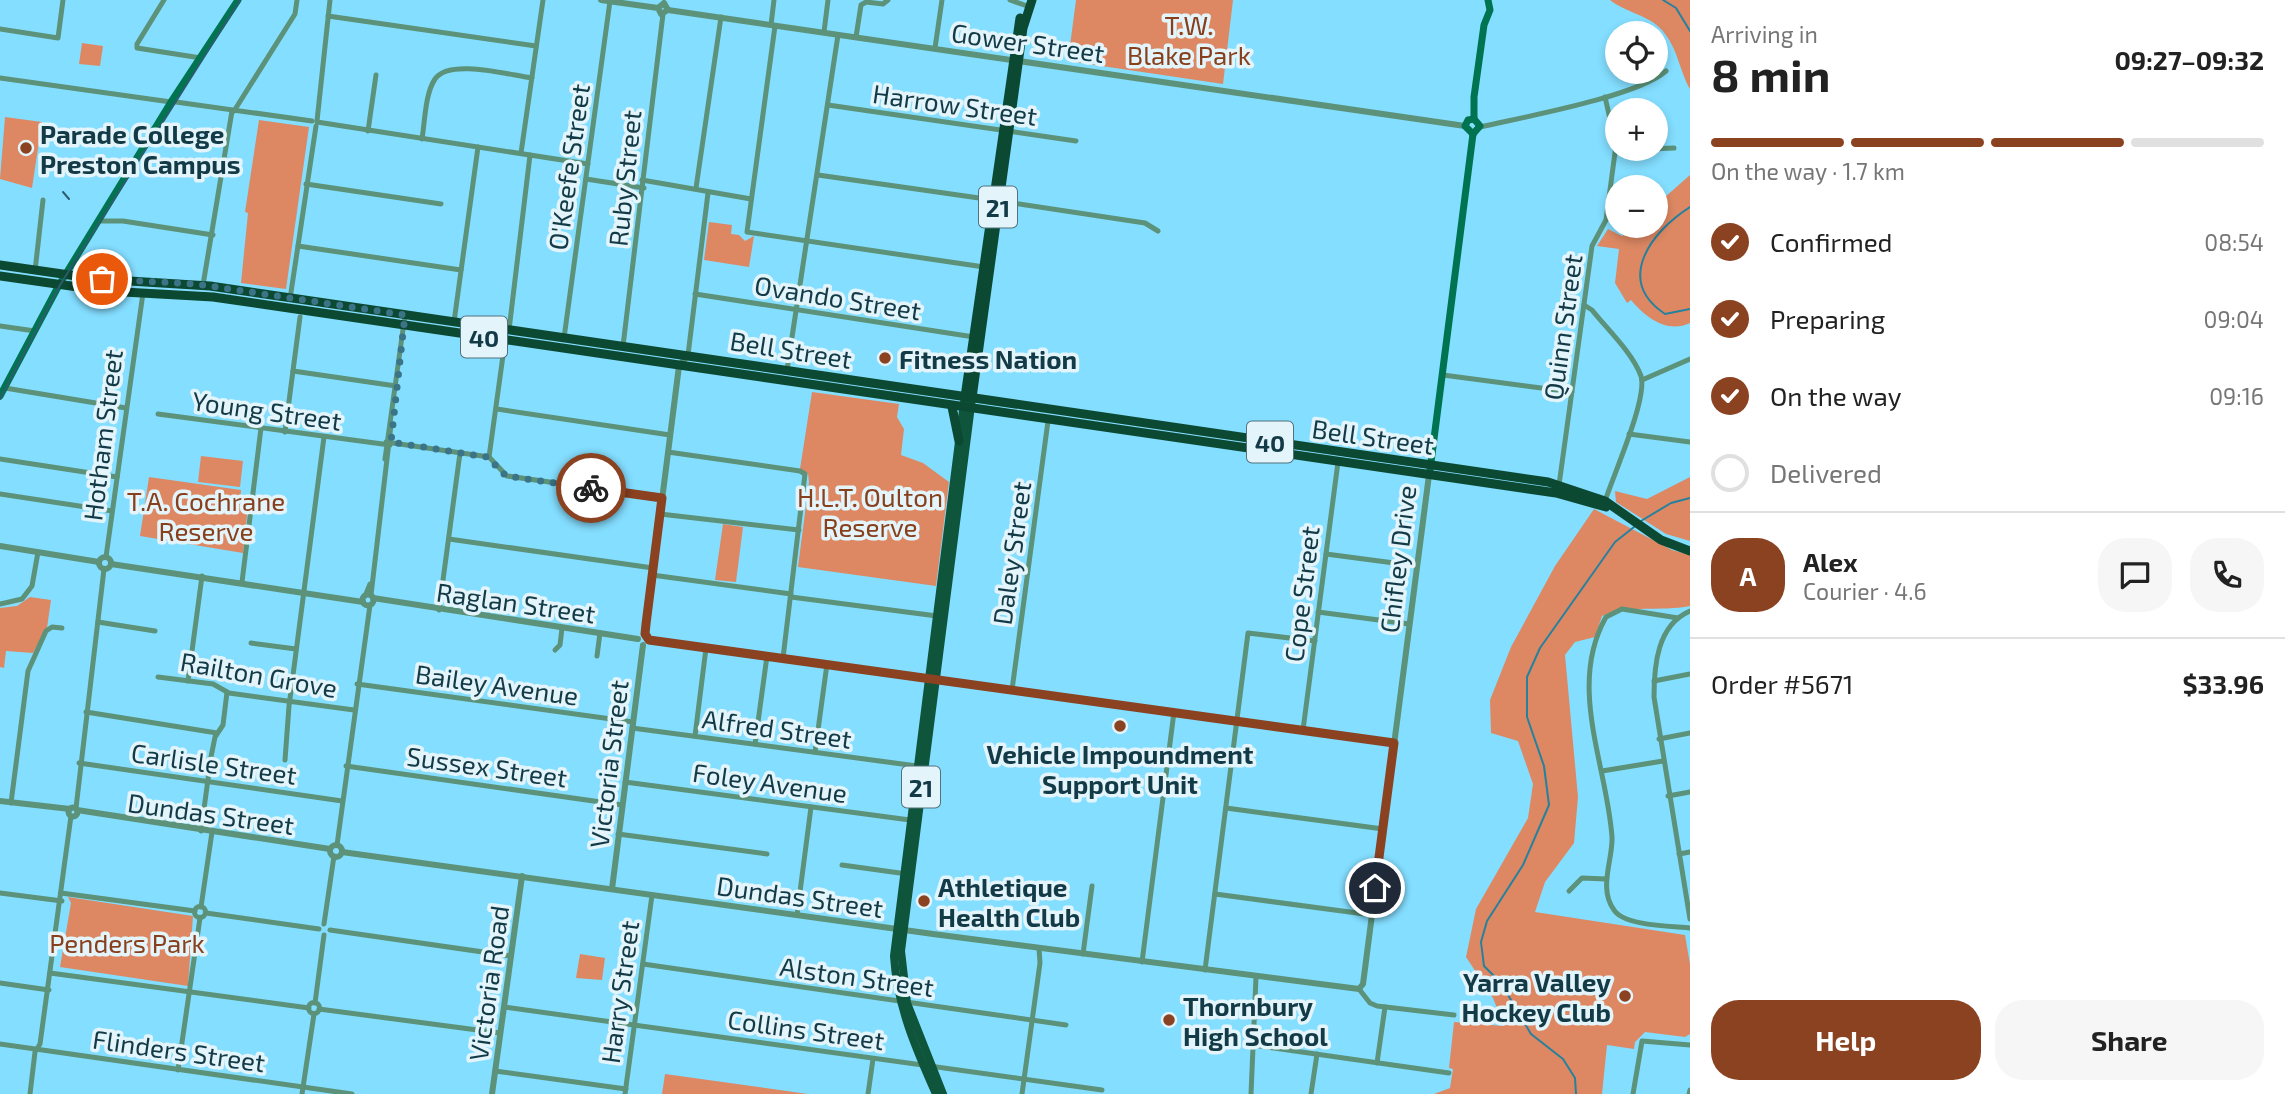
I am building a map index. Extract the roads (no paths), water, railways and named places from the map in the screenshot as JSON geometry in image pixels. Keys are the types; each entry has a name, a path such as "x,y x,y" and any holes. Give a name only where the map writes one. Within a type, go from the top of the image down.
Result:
{"highway":[{"name":"21","path":"969,397 1015,61 1028,3"},
{"name":"Bell Street","path":"0,265 102,279 207,286 404,326 1110,430 1338,462 1559,485 1608,504 1661,540 1690,551"},
{"name":"21","path":"976,348 974,337 987,267"},
{"name":"Bell Street","path":"0,276 59,285 405,315 564,337 1311,447 1608,504"},
{"path":"102,279 139,292 152,282"},
{"path":"894,386 909,400"},
{"path":"952,407 959,442"},
{"path":"1110,430 1111,418"},
{"path":"1253,450 1255,439"},
{"path":"1309,458 1311,447"}],"main road":[{"path":"0,396 65,275 238,0"},
{"path":"1474,119 1465,126 1473,134 1480,127 1474,119 1488,3"},
{"name":"Chifley Drive","path":"1429,470 1473,134"},
{"name":"21","path":"936,1094 903,1002 900,929 969,397"},
{"name":"21","path":"960,458 959,442 967,409"},
{"name":"21","path":"938,633 937,617 943,596"},
{"name":"21","path":"906,874 917,766 932,679"},
{"name":"21","path":"927,1066 943,1094"}],"street":[{"path":"0,29 58,38 63,0"},
{"path":"164,0 136,44 137,48 201,58"},
{"path":"207,286 233,111 295,15 297,0"},
{"path":"290,303 330,0"},
{"path":"522,153 543,0"},
{"path":"604,0 661,4 666,12"},
{"name":"O'Keefe Street","path":"563,349 588,164 604,0"},
{"path":"774,0 747,232 987,267"},
{"path":"824,32 828,0"},
{"path":"856,37 861,5 866,2 881,4 888,0"},
{"path":"935,48 942,0"},
{"path":"1010,0 1028,3"},
{"name":"Gower Street","path":"666,12 721,17 1465,126"},
{"name":"Ruby Street","path":"624,346 644,188 642,180 666,12"},
{"path":"328,16 536,46"},
{"path":"696,188 721,17"},
{"path":"787,370 819,175 838,35"},
{"path":"422,137 431,88 436,76 446,69 460,68 531,78"},
{"path":"368,131 376,75"},
{"path":"0,78 175,100 588,164"},
{"path":"1480,127 1605,97 1645,84"},
{"name":"Harrow Street","path":"828,105 1076,141"},
{"path":"454,322 478,147"},
{"path":"1668,148 1674,148"},
{"path":"509,330 530,155"},
{"name":"Quinn Street","path":"1559,485 1592,246 1606,220 1614,161"},
{"path":"170,166 222,174"},
{"path":"819,175 1145,223 1158,231"},
{"path":"586,179 644,188"},
{"path":"642,180 751,199"},
{"path":"306,184 441,204"},
{"path":"679,366 688,355 708,193"},
{"path":"35,271 43,200"},
{"path":"107,209 109,216 123,221"},
{"path":"99,221 123,221 213,235"},
{"path":"298,246 461,270"},
{"name":"Hotham Street","path":"103,559 117,477 139,292"},
{"name":"Ovando Street","path":"695,295 974,337"},
{"path":"1584,305 1591,310 1634,364 1642,380 1639,405 1608,504"},
{"path":"405,315 315,1003 319,1009 500,1033"},
{"path":"285,432 300,317"},
{"path":"0,326 35,331"},
{"path":"505,341 489,457 507,476 662,498"},
{"path":"1642,380 1690,359"},
{"name":"Victoria Street","path":"611,889 679,366"},
{"path":"293,371 396,386"},
{"path":"1443,375 1572,392"},
{"path":"4,385 126,408"},
{"path":"497,409 670,435"},
{"name":"Young Street","path":"158,414 372,444 489,457"},
{"name":"Daley Street","path":"1012,690 1048,421"},
{"path":"242,582 261,428"},
{"path":"1629,434 1690,442"},
{"path":"285,760 289,701 324,437"},
{"path":"668,452 800,471 805,474 783,658"},
{"path":"439,610 460,453"},
{"path":"0,459 117,477"},
{"name":"Cope Street","path":"1303,730 1338,462"},
{"name":"Chifley Drive","path":"1359,989 1363,984 1429,470"},
{"path":"0,495 112,511"},
{"path":"660,514 799,530"},
{"path":"449,539 937,617"},
{"path":"0,547 103,559 108,566 98,622 49,990 30,1094"},
{"path":"0,604 22,599 31,587 38,552"},
{"path":"1326,554 1417,566"},
{"name":"Raglan Street","path":"108,566 202,576 1394,743"},
{"path":"188,681 202,576"},
{"path":"1678,618 1622,609 1606,617 1592,662 1590,695 1612,834 1606,878 1614,910 1622,918 1690,928"},
{"path":"1690,611 1678,618 1662,642 1654,681 1659,739 1690,919"},
{"path":"1318,612 1409,624"},
{"path":"98,622 155,631"},
{"path":"11,803 28,671 46,631 52,627 62,628"},
{"path":"555,650 560,645 562,628"},
{"path":"1205,970 1248,632 1315,641"},
{"path":"597,656 600,633"},
{"path":"251,643 296,649"},
{"path":"695,736 706,648"},
{"path":"755,744 767,656"},
{"path":"815,752 827,664"},
{"path":"1654,681 1690,674"},
{"name":"Railton Grove","path":"158,677 216,685 227,692 354,710"},
{"name":"Bailey Avenue","path":"357,684 632,725"},
{"path":"201,831 208,781 217,733 223,725 227,692"},
{"path":"86,712 217,733"},
{"path":"1142,962 1174,712"},
{"name":"Alfred Street","path":"632,725 917,766"},
{"path":"1659,739 1690,733"},
{"path":"1602,771 1663,761"},
{"name":"Carlisle Street","path":"79,763 342,801"},
{"name":"Sussex Street","path":"346,766 622,805"},
{"name":"Foley Avenue","path":"625,782 910,820"},
{"path":"1668,796 1690,792"},
{"name":"Dundas Street","path":"0,801 652,895 1359,989 1370,1003 1454,1015"},
{"path":"797,915 811,807"},
{"path":"1226,808 1383,829"},
{"path":"195,911 201,906 212,832"},
{"path":"618,834 767,854"},
{"path":"1679,854 1690,852"},
{"path":"842,865 906,874"},
{"name":"Victoria Road","path":"492,1094 522,876"},
{"path":"1569,891 1582,878 1606,878"},
{"path":"1083,954 1092,886"},
{"path":"0,892 47,899 76,895 195,911 200,918"},
{"path":"1215,894 1372,915"},
{"name":"Harry Street","path":"625,1092 652,895"},
{"path":"201,906 206,913 511,956"},
{"path":"178,1070 200,918 206,913"},
{"path":"1022,1094 1039,948"},
{"name":"Alston Street","path":"643,964 1066,1025"},
{"path":"51,973 309,1008 314,1014"},
{"path":"1251,1094 1256,977"},
{"path":"0,984 49,990"},
{"path":"309,1008 315,1003"},
{"name":"Collins Street","path":"504,1007 1102,1090"},
{"path":"1377,1063 1385,1007"},
{"path":"302,1091 314,1014 319,1009"},
{"path":"1633,1094 1640,1046 1647,1039 1690,1045"},
{"name":"Flinders Street","path":"0,1044 302,1091 352,1094"},
{"path":"1253,1045 1449,1073"},
{"path":"1311,1094 1317,1054"},
{"path":"868,1094 873,1059"},
{"path":"495,1071 625,1092"}],"waterway":[{"path":"1663,0 1676,8 1690,31"},
{"path":"1690,207 1676,217 1652,242 1640,272 1642,286 1650,301 1665,314 1690,309"},
{"path":"1641,521 1671,503 1690,498"},
{"path":"1576,1094 1575,1078 1563,1059 1531,1034 1501,983 1484,966 1481,942 1487,921 1523,865 1549,805 1544,766 1527,717 1527,677 1540,648 1615,542 1634,527"}],"tram line":[{"path":"0,399 60,285 240,0"},
{"path":"63,192 69,199"}],"place":[{"name":"Parade College Preston Campus","path":"26,148"},
{"name":"Fitness Nation","path":"885,358"},
{"name":"Vehicle Impoundment Support Unit","path":"1120,726"},
{"name":"Athletique Health Club","path":"924,901"},
{"name":"Yarra Valley Hockey Club","path":"1625,996"},
{"name":"Thornbury High School","path":"1169,1020"}],"park label":[{"name":"T.W. Blake Park","path":"1189,39"},
{"name":"H.L.T. Oulton Reserve","path":"870,511"},
{"name":"T.A. Cochrane Reserve","path":"206,515"},
{"name":"Penders Park","path":"127,942"}]}
